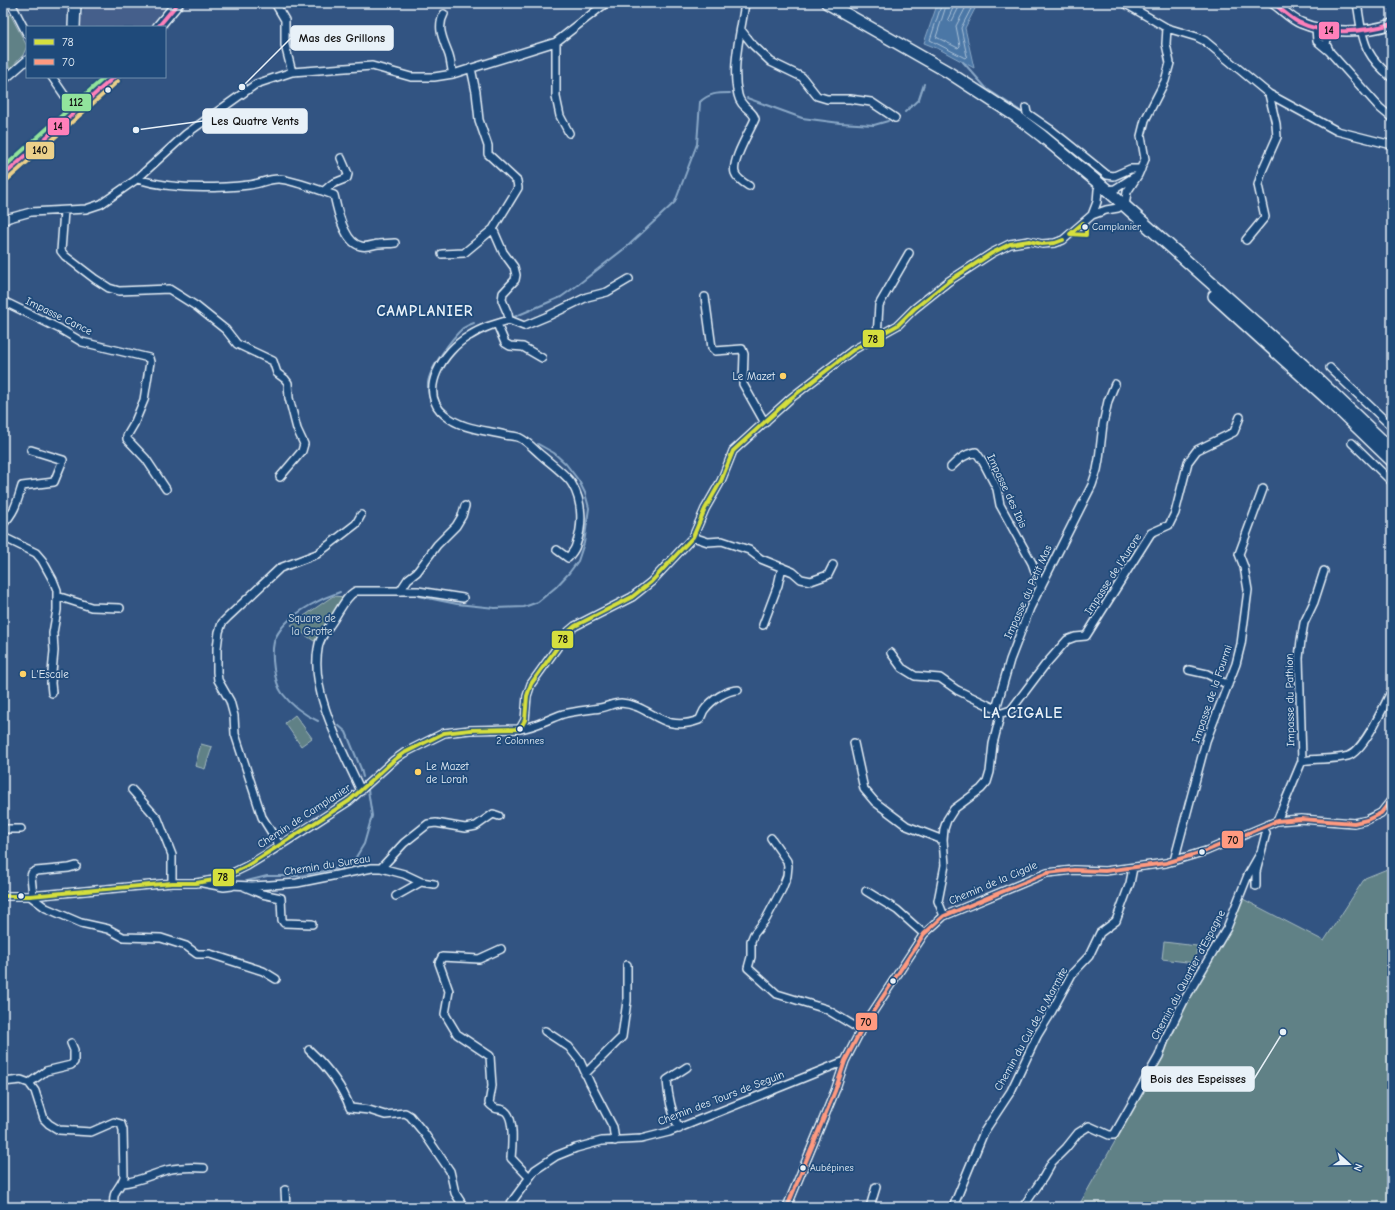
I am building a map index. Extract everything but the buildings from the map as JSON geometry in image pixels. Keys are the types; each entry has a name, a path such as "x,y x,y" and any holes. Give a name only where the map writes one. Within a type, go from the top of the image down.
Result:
{"main road":[{"path":"74,26 75,3"},
{"path":"159,26 178,3"},
{"path":"827,3 926,59 986,98 1103,190 1302,364 1392,450"},
{"path":"3,176 113,78"},
{"path":"1122,207 1392,461"}],"street":[{"path":"275,3 285,20 285,45 292,72"},
{"path":"3,221 31,212 86,209 101,204 137,179 186,134 256,84 292,72 372,66 411,77 434,77 452,74 556,42 606,3"},
{"path":"745,3 736,66 738,95 742,105 754,115 756,119 738,155 734,172 737,177 749,186"},
{"path":"1124,3 1168,28 1205,41 1269,94 1337,131 1392,145"},
{"path":"1273,3 1299,22 1316,28 1330,30 1361,30 1392,24"},
{"path":"1357,3 1361,30 1369,53 1383,70 1392,78"},
{"path":"3,8 11,4 26,32"},
{"path":"444,14 440,21 441,34 450,57 452,74"},
{"path":"520,729 524,720 527,696 531,684 569,631 575,626 632,597 651,582 692,537 705,509 721,481 733,451 791,398 853,350 898,325 914,309 949,281 992,253 1010,244 1029,241 1042,244 1055,243 1062,240 1092,215 1106,210 1122,207 1145,159 1141,136 1145,120 1165,81 1170,63 1166,44 1168,28"},
{"path":"1316,28 1317,41 1329,51 1380,108 1392,118"},
{"path":"741,30 753,45 771,62 802,77 817,96 827,99 850,99 870,102 895,118"},
{"path":"1329,51 1326,44 1330,30"},
{"path":"556,42 556,97 560,116 568,133"},
{"path":"3,80 26,61"},
{"path":"442,254 464,252 493,229 518,188 517,181 488,154 488,146 479,120 476,92 471,68"},
{"path":"53,78 76,112"},
{"path":"1246,240 1265,217 1258,185 1262,171 1278,137 1269,94"},
{"path":"1026,108 1027,113 1050,129 1108,175 1114,176 1130,170 1139,172"},
{"path":"324,191 332,184 347,178 348,174 341,158"},
{"path":"1092,215 1103,190 1115,189 1139,172"},
{"path":"137,179 153,184 204,188 250,185 280,179 334,195 342,226 358,245 363,247 395,243"},
{"path":"64,211 61,250 65,256 95,279 109,288 119,291 169,289 196,306 226,330 237,344 273,361 277,375 285,379 288,384 289,398 297,429 304,444 302,451 280,476"},
{"path":"493,229 503,252 514,267 516,275 515,280 503,293 502,300 508,317 524,326 587,297 607,292 628,279"},
{"path":"877,337 879,305 909,253"},
{"path":"704,297 712,348 715,351 742,350 744,354 743,384 765,423"},
{"name":"Impasse Cance","path":"3,301 60,328 82,342 149,358 149,374 144,400 127,439 146,459 166,489"},
{"path":"508,317 497,324 468,336 444,358 435,376 432,390 434,400 444,415 465,426 521,438 572,482 580,501 581,521 576,546 568,558 557,550"},
{"path":"497,324 505,343 510,346 523,347 542,358"},
{"path":"1330,368 1392,428"},
{"name":"Impasse du Petit Mas","path":"944,916 938,901 944,865 943,840 946,825 954,809 981,789 987,782 999,720 997,712 1010,660 1030,608 1092,485 1100,459 1103,424 1108,401 1115,384"},
{"name":"Impasse de l'Aurore","path":"997,712 1011,710 1045,665 1067,640 1075,637 1086,636 1151,534 1169,525 1175,513 1188,462 1196,450 1234,432 1240,417"},
{"path":"1352,443 1392,482"},
{"path":"3,524 11,516 17,504 22,486 54,482 63,460 31,450"},
{"name":"Impasse des Ibis","path":"951,467 961,457 969,453 976,452 997,489 1000,505 1032,563 1040,588"},
{"name":"Impasse de la Fourmi","path":"1174,861 1206,741 1236,664 1241,644 1248,590 1244,568 1239,554 1263,489"},
{"path":"400,592 408,579 417,572 437,545 456,526 462,516 465,506"},
{"path":"280,846 262,817 235,734 233,712 227,695 218,680 217,648 219,632 222,623 280,568 317,554 356,524 362,514"},
{"path":"692,537 708,542 722,541 750,550 761,559 793,572 801,579 811,581 828,575 833,565"},
{"path":"3,538 36,553 42,560 57,590 57,610 53,633 54,651 51,683 52,694"},
{"path":"763,625 778,585 782,567"},
{"name":"Impasse du Pathion","path":"1302,761 1299,658 1301,640 1304,623 1314,602 1324,571"},
{"path":"361,791 327,714 319,690 317,663 318,649 323,635 349,596 356,591 418,591 463,598"},
{"path":"57,596 91,607 120,608"},
{"path":"891,653 902,668 915,676 940,678 957,690 997,712"},
{"path":"1189,670 1207,674 1228,685"},
{"name":"Chemin de Camplanier","path":"3,896 31,896 172,883 203,883 220,879 280,846 343,806 394,760 404,753 444,733 470,730 530,728 563,714 622,703 641,708 668,723 693,723 699,720 706,708 724,693 738,690"},
{"path":"1277,821 1302,761 1347,756 1354,753 1362,745 1392,690"},
{"path":"854,744 864,789 875,802 907,826 943,840"},
{"path":"132,790 158,819 172,855 172,883"},
{"name":"Chemin de la Cigale","path":"787,1207 835,1091 845,1060 861,1030 924,934 944,916 1047,873 1074,870 1105,871 1174,861 1206,850 1277,821 1301,819 1354,823 1367,820 1381,813 1392,799"},
{"path":"381,868 404,843 428,824 436,823 465,828 476,826 493,814 499,816"},
{"path":"1256,886 1256,872 1266,833 1263,827"},
{"path":"3,829 21,829"},
{"path":"771,838 787,861 787,876 782,889 766,918 754,934 751,941 751,957 748,968 777,994 826,1009 861,1030"},
{"name":"Chemin du Quartier d'Espagne","path":"1022,1207 1043,1178 1052,1162 1078,1133 1089,1126 1109,1135 1114,1135 1159,1056 1165,1039 1185,999 1227,928 1248,875 1260,854"},
{"path":"76,866 36,871 32,873 31,896 46,908 81,923 108,928 124,937 161,938 186,946 197,954 210,954 263,971 276,979"},
{"name":"Chemin du Sureau","path":"220,879 230,885 297,882 372,868 381,868 404,874 421,882 434,884"},
{"name":"Chemin du Cul de la Marmite","path":"953,1207 984,1132 1011,1090 1037,1036 1072,974 1089,956 1100,933 1116,921 1130,883 1133,868"},
{"path":"229,875 238,885 262,894 281,898 282,920 284,923 312,924"},
{"path":"396,896 421,882"},
{"name":"Chemin du Sureau","path":"203,883 224,887 238,885"},
{"path":"866,891 896,910 924,934"},
{"path":"501,949 479,959 442,957 439,963 449,991 445,1014 457,1034 490,1056 492,1086 489,1103 494,1109 507,1112 512,1124 513,1141 511,1158 529,1177"},
{"path":"585,1074 622,1037 627,1001 627,965"},
{"path":"545,1031 569,1047 580,1061 585,1074 613,1127 616,1141"},
{"path":"29,1083 46,1071 71,1065 74,1062 74,1050 71,1042"},
{"path":"309,1050 333,1076 345,1094 350,1108 369,1110 385,1115 405,1113 410,1116 424,1133 450,1171 455,1193 464,1207"},
{"name":"Chemin des Tours de Seguin","path":"508,1207 535,1170 556,1156 576,1148 602,1141 641,1139 679,1129 845,1060"},
{"path":"679,1129 672,1112 667,1093 667,1080 687,1067"},
{"path":"3,1082 21,1080 29,1083 35,1091 44,1119 59,1130 91,1132 114,1122 121,1124 123,1130 124,1177 122,1183 115,1192 113,1198 114,1207"},
{"path":"122,1183 138,1180 166,1170 186,1167 204,1168"},
{"path":"870,1207 876,1187"},
{"path":"285,1190 286,1207"}],"shaded area":[{"path":"86,3 171,3 168,28 166,30 166,26 78,26"}],"green space":[{"path":"3,12 10,14 26,44 26,48 23,55 10,69 3,57"},
{"name":"Square de la Grotte","path":"333,596 346,597 330,622 314,641 291,625"},
{"path":"295,715 312,738 301,746 285,723"},
{"path":"201,744 212,747 205,769 195,766"},
{"path":"1392,867 1392,1207 1078,1207 1161,1060 1187,1003 1229,930 1243,899 1324,941 1365,878"},
{"path":"1164,942 1197,946 1195,963 1162,959"}],"water":[{"path":"939,3 978,3 965,28 974,68 939,49 924,43"}],"waterway":[{"path":"963,62 987,89 1025,114"},
{"path":"905,112 919,99 924,84"},
{"path":"514,317 561,297 629,245 675,202 697,144 700,102 710,95 730,93"},
{"path":"747,98 802,118 840,123 874,125 888,121"},
{"path":"447,420 438,414 432,404 428,388 429,377 442,354 453,339 463,328 474,323"},
{"path":"418,596 457,604 495,608 524,607 538,602 556,587 569,573 578,561 584,543 589,508 585,493 579,481 566,464 554,453 538,444"},
{"path":"318,721 303,713 282,693 277,682 274,668 273,647 277,635 290,619 303,609 340,592"},
{"path":"338,725 346,732 363,777"},
{"path":"247,881 267,876 300,876 345,867 353,862 364,844 372,816 368,790"}],"transit line":[{"name":"14","path":"159,26 178,3"},
{"name":"14","path":"1273,3 1298,22 1320,29 1332,31 1357,31 1392,24"},
{"name":"112","path":"3,168 104,78"},
{"name":"14","path":"3,176 113,78"},
{"name":"140","path":"7,180 118,81"},
{"name":"78","path":"1083,223 1086,228 1086,235 1070,234 1083,223"},
{"name":"78","path":"3,896 30,896 172,883 196,883 220,879 247,866 349,801 394,760 404,753 444,733 470,730 520,729 525,720 527,696 531,684 569,631 575,626 632,597 651,582 693,537 705,509 721,481 733,451 791,398 853,350 898,325 914,309 949,281 992,253 1010,244 1029,241 1042,244 1055,243 1063,240"},
{"name":"70","path":"787,1207 835,1091 845,1061 861,1030 924,934 944,916 1047,873 1074,870 1105,871 1166,863 1206,851 1277,821 1301,819 1354,823 1367,820 1381,813 1392,799"}],"place":[{"name":"Mas des Grillons","path":"242,87"},
{"name":"Les Quatre Vents","path":"136,130"},
{"name":"Camplanier","path":"1085,227"},
{"name":"Le Mazet","path":"783,376"},
{"name":"L'Escale","path":"23,674"},
{"name":"2 Colonnes","path":"520,729"},
{"name":"Le Mazet de Lorah","path":"418,772"},
{"name":"Bois des Espeisses","path":"1283,1032"},
{"name":"Aubépines","path":"803,1168"}],"district":[{"name":"CAMPLANIER","path":"425,311"},
{"name":"LA CIGALE","path":"1023,713"}]}
